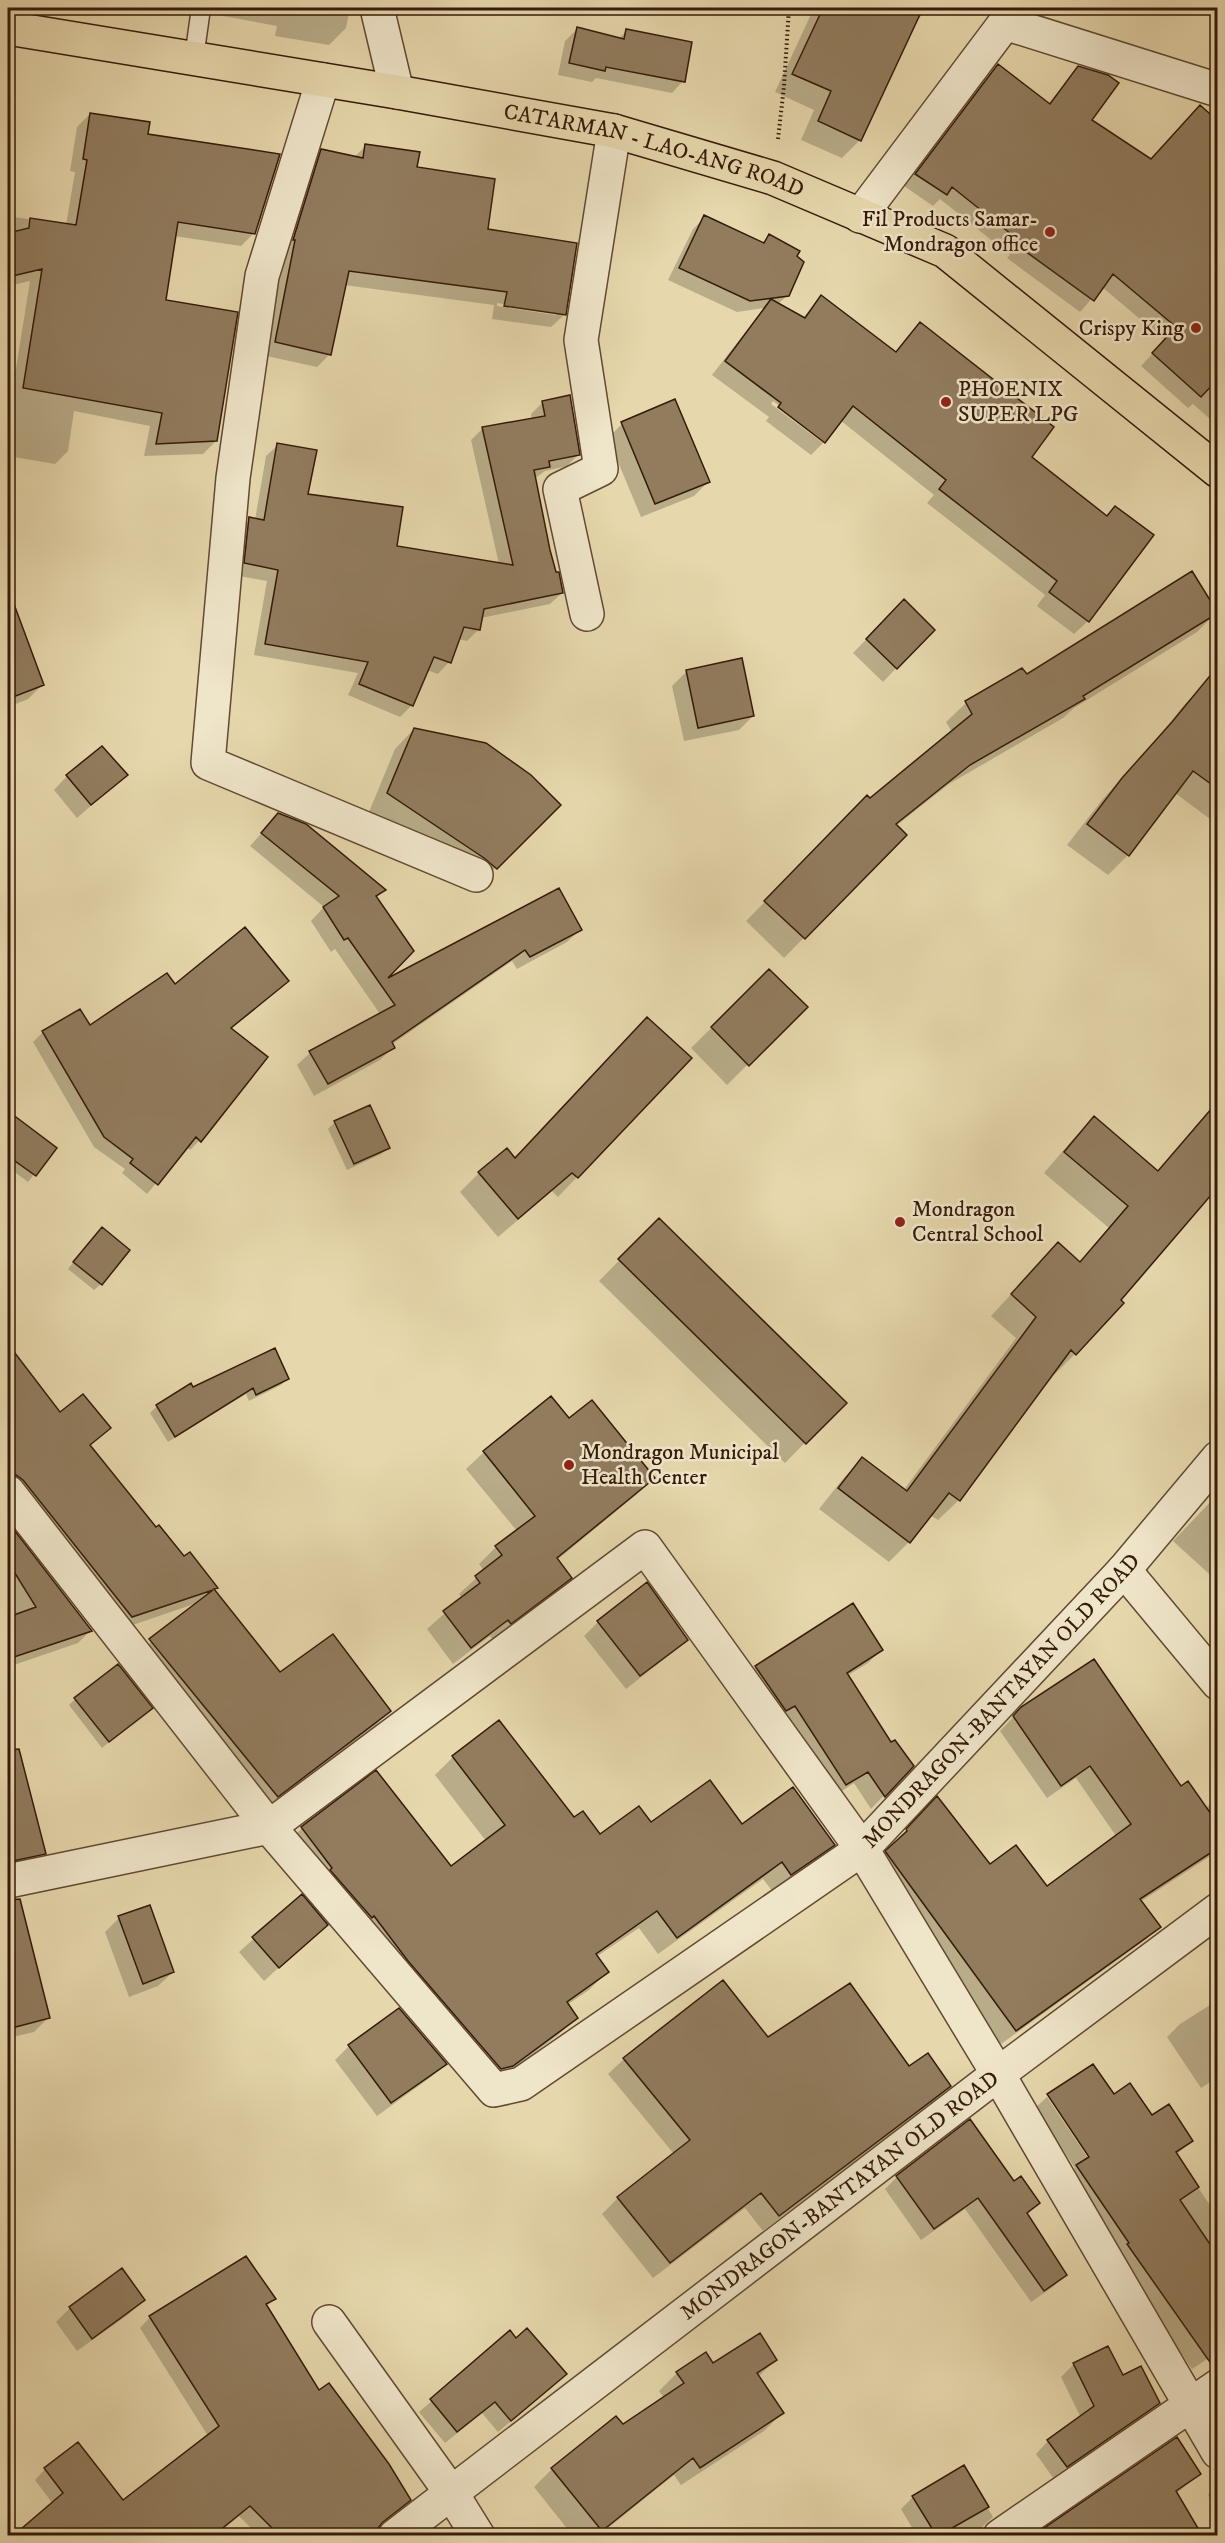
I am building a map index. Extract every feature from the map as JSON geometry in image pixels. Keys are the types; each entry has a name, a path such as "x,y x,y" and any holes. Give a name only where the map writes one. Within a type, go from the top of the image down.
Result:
{"main road":[{"name":"CATARMAN - LAO-ANG ROAD","path":"8,28 397,92 614,131 773,178 945,251 1218,471"}],"street":[{"path":"377,8 397,92"},
{"path":"860,216 1005,23 1218,90"},
{"path":"323,80 262,276 233,478 208,764 476,875"},
{"path":"587,614 560,489 602,469 581,340 614,131"},
{"name":"MONDRAGON-BANTAYAN OLD ROAD","path":"395,2535 452,2494 998,2074 862,1849 1124,1570 1218,1458"},
{"path":"8,1492 269,1827 494,2090 522,2084 862,1849 645,1547 269,1827 8,1881"},
{"path":"1124,1570 1218,1683"},
{"path":"1218,1910 998,2074 1218,2452"},
{"path":"329,2322 452,2494 478,2535"},
{"path":"1000,2535 1218,2386"}],"lane":[{"path":"194,58 201,8"}],"path":[{"path":"773,178 784,86 789,8"}],"building":[{"path":"823,8 923,8 861,141 818,121 831,91 792,74"},
{"path":"577,27 624,39 626,29 692,42 685,82 606,67 605,71 569,63"},
{"path":"998,64 1050,104 1078,66 1108,75 1119,83 1092,120 1151,159 1200,105 1218,121 1218,379 1201,397 1152,353 1176,327 1113,274 1094,301 1018,246 1021,242 952,187 947,195 915,174"},
{"path":"90,113 150,122 148,134 280,154 255,234 178,222 166,300 238,312 217,441 156,444 162,413 23,388 42,269 8,277 8,233 29,228 30,218 76,225 87,160 83,159"},
{"path":"365,144 420,152 417,167 495,179 488,229 577,243 566,315 504,306 507,292 349,271 331,355 275,342 295,240 293,240 321,149 363,158"},
{"path":"704,215 764,243 769,234 800,251 797,256 804,262 789,296 750,301 679,268"},
{"path":"821,295 896,352 920,322 1054,427 1032,457 1107,516 1115,506 1154,535 1089,622 1049,592 1057,581 939,489 946,480 853,406 825,443 778,407 781,403 725,361 771,299 805,318"},
{"path":"570,395 580,455 549,461 550,467 534,470 550,550 556,572 559,572 563,593 484,609 480,630 464,627 451,663 434,657 413,706 359,684 368,662 265,644 278,570 244,563 249,517 264,520 277,443 317,450 308,494 403,507 397,546 513,565 482,427 545,416 542,401"},
{"path":"675,399 710,482 655,504 621,422"},
{"path":"1192,571 1218,613 1083,696 1085,699 970,765 896,824 907,835 805,939 764,901 867,795 870,798 972,714 965,701 1022,668 1027,674"},
{"path":"11,596 44,685 8,699 8,597"},
{"path":"904,599 935,630 897,669 866,639"},
{"path":"742,658 754,716 698,728 686,670"},
{"path":"1218,666 1218,789 1193,771 1129,856 1087,824 1122,778"},
{"path":"414,728 486,743 531,775 561,805 497,869 387,793"},
{"path":"102,746 128,775 91,805 66,775"},
{"path":"278,813 306,824 386,890 376,896 414,951 388,978 559,888 582,930 530,957 525,950 392,1042 395,1048 328,1084 309,1051 395,1005 348,938 344,940 323,907 339,896 261,833"},
{"path":"245,927 289,981 231,1028 268,1057 201,1142 196,1137 158,1185 130,1163 133,1159 104,1137 42,1031 80,1009 90,1025 167,973 175,984"},
{"path":"769,969 808,1007 749,1066 711,1027"},
{"path":"647,1017 692,1058 578,1178 572,1173 518,1219 478,1172 507,1148 515,1158"},
{"path":"1218,1101 1218,1187 1121,1300 1124,1303 1076,1355 1071,1350 960,1501 949,1493 910,1543 838,1488 862,1457 907,1491 1036,1317 1011,1294 1058,1242 1080,1262 1128,1206 1064,1152 1094,1116 1158,1171"},
{"path":"370,1105 390,1148 354,1164 334,1121"},
{"path":"8,1111 57,1148 36,1176 8,1156"},
{"path":"659,1218 847,1403 806,1444 618,1259"},
{"path":"102,1227 130,1250 102,1285 73,1262"},
{"path":"8,1344 60,1412 83,1394 111,1428 90,1445 156,1527 159,1525 184,1556 190,1552 218,1588 214,1589 280,1672 333,1634 391,1711 278,1797 149,1639 213,1590 132,1617 23,1480 16,1475 8,1474"},
{"path":"275,1348 289,1379 256,1395 253,1388 175,1437 156,1405 191,1383 193,1387"},
{"name":"Mondragon Municipal Health Center","path":"551,1396 569,1418 592,1400 655,1478 557,1558 572,1578 511,1624 508,1620 471,1648 443,1611 480,1583 475,1576 502,1555 495,1546 535,1516 483,1451"},
{"path":"8,1522 92,1631 8,1659 8,1617 36,1607 8,1562"},
{"path":"647,1582 688,1640 640,1676 597,1621"},
{"path":"853,1603 883,1650 847,1673 891,1742 895,1740 914,1766 885,1797 868,1772 846,1785 795,1706 786,1711 755,1666"},
{"path":"1094,1659 1181,1786 1188,1781 1218,1824 1218,1848 1140,1899 1161,1927 1016,2031 885,1851 907,1831 906,1829 937,1796 990,1864 1016,1845 1047,1886 1131,1824 1090,1766 1061,1786 1013,1716 1021,1707"},
{"path":"118,1664 153,1708 109,1742 74,1698"},
{"path":"499,1720 574,1817 583,1811 600,1834 639,1806 651,1822 710,1780 742,1824 793,1787 835,1845 791,1875 782,1862 677,1938 657,1911 596,1954 609,1972 567,2002 578,2018 513,2066 501,2069 408,1961 374,1916 372,1918 330,1870 332,1868 301,1827 376,1770 451,1866 505,1825 452,1756"},
{"path":"19,1749 46,1854 8,1862 8,1750"},
{"path":"302,1894 328,1925 279,1968 252,1937"},
{"path":"20,1899 50,2018 8,2029 8,1900"},
{"path":"150,1905 174,1972 143,1984 118,1916"},
{"path":"723,1980 768,2037 850,1983 909,2066 928,2053 951,2086 779,2216 761,2193 670,2263 617,2197 690,2140 623,2058"},
{"path":"399,2008 447,2064 391,2103 348,2045"},
{"path":"1093,2064 1114,2094 1130,2083 1152,2115 1169,2104 1193,2141 1176,2152 1199,2187 1180,2200 1218,2256 1218,2367 1214,2368 1127,2244 1129,2243 1076,2165 1089,2157 1047,2094"},
{"path":"970,2119 1014,2181 1021,2176 1040,2203 1027,2213 1067,2275 1044,2291 978,2198 934,2229 896,2176"},
{"path":"246,2256 276,2299 266,2304 319,2390 329,2383 389,2464 411,2500 383,2522 378,2528 377,2535 279,2535 250,2506 214,2535 14,2535 63,2493 44,2468 78,2442 123,2500 219,2426 149,2316"},
{"path":"122,2268 145,2300 92,2339 69,2307"},
{"path":"527,2328 567,2374 511,2421 495,2402 457,2432 430,2399 510,2330 516,2338"},
{"path":"760,2333 777,2360 757,2373 784,2413 700,2468 693,2458 602,2531 551,2468 616,2416 623,2424 684,2383 676,2372 706,2352 713,2363"},
{"path":"1108,2346 1123,2375 1141,2366 1160,2403 1067,2467 1047,2440 1094,2406 1073,2363"},
{"path":"1177,2437 1201,2474 1176,2491 1202,2535 1034,2535"},
{"path":"964,2465 989,2507 940,2535 936,2535 912,2496"}],"place":[{"name":"Fil Products Samar- Mondragon office","path":"1050,232"},
{"name":"Crispy King","path":"1196,328"},
{"name":"PHOENIX SUPER LPG","path":"946,402"},
{"name":"Mondragon Central School","path":"900,1222"},
{"name":"Mondragon Municipal Health Center","path":"569,1465"}]}
